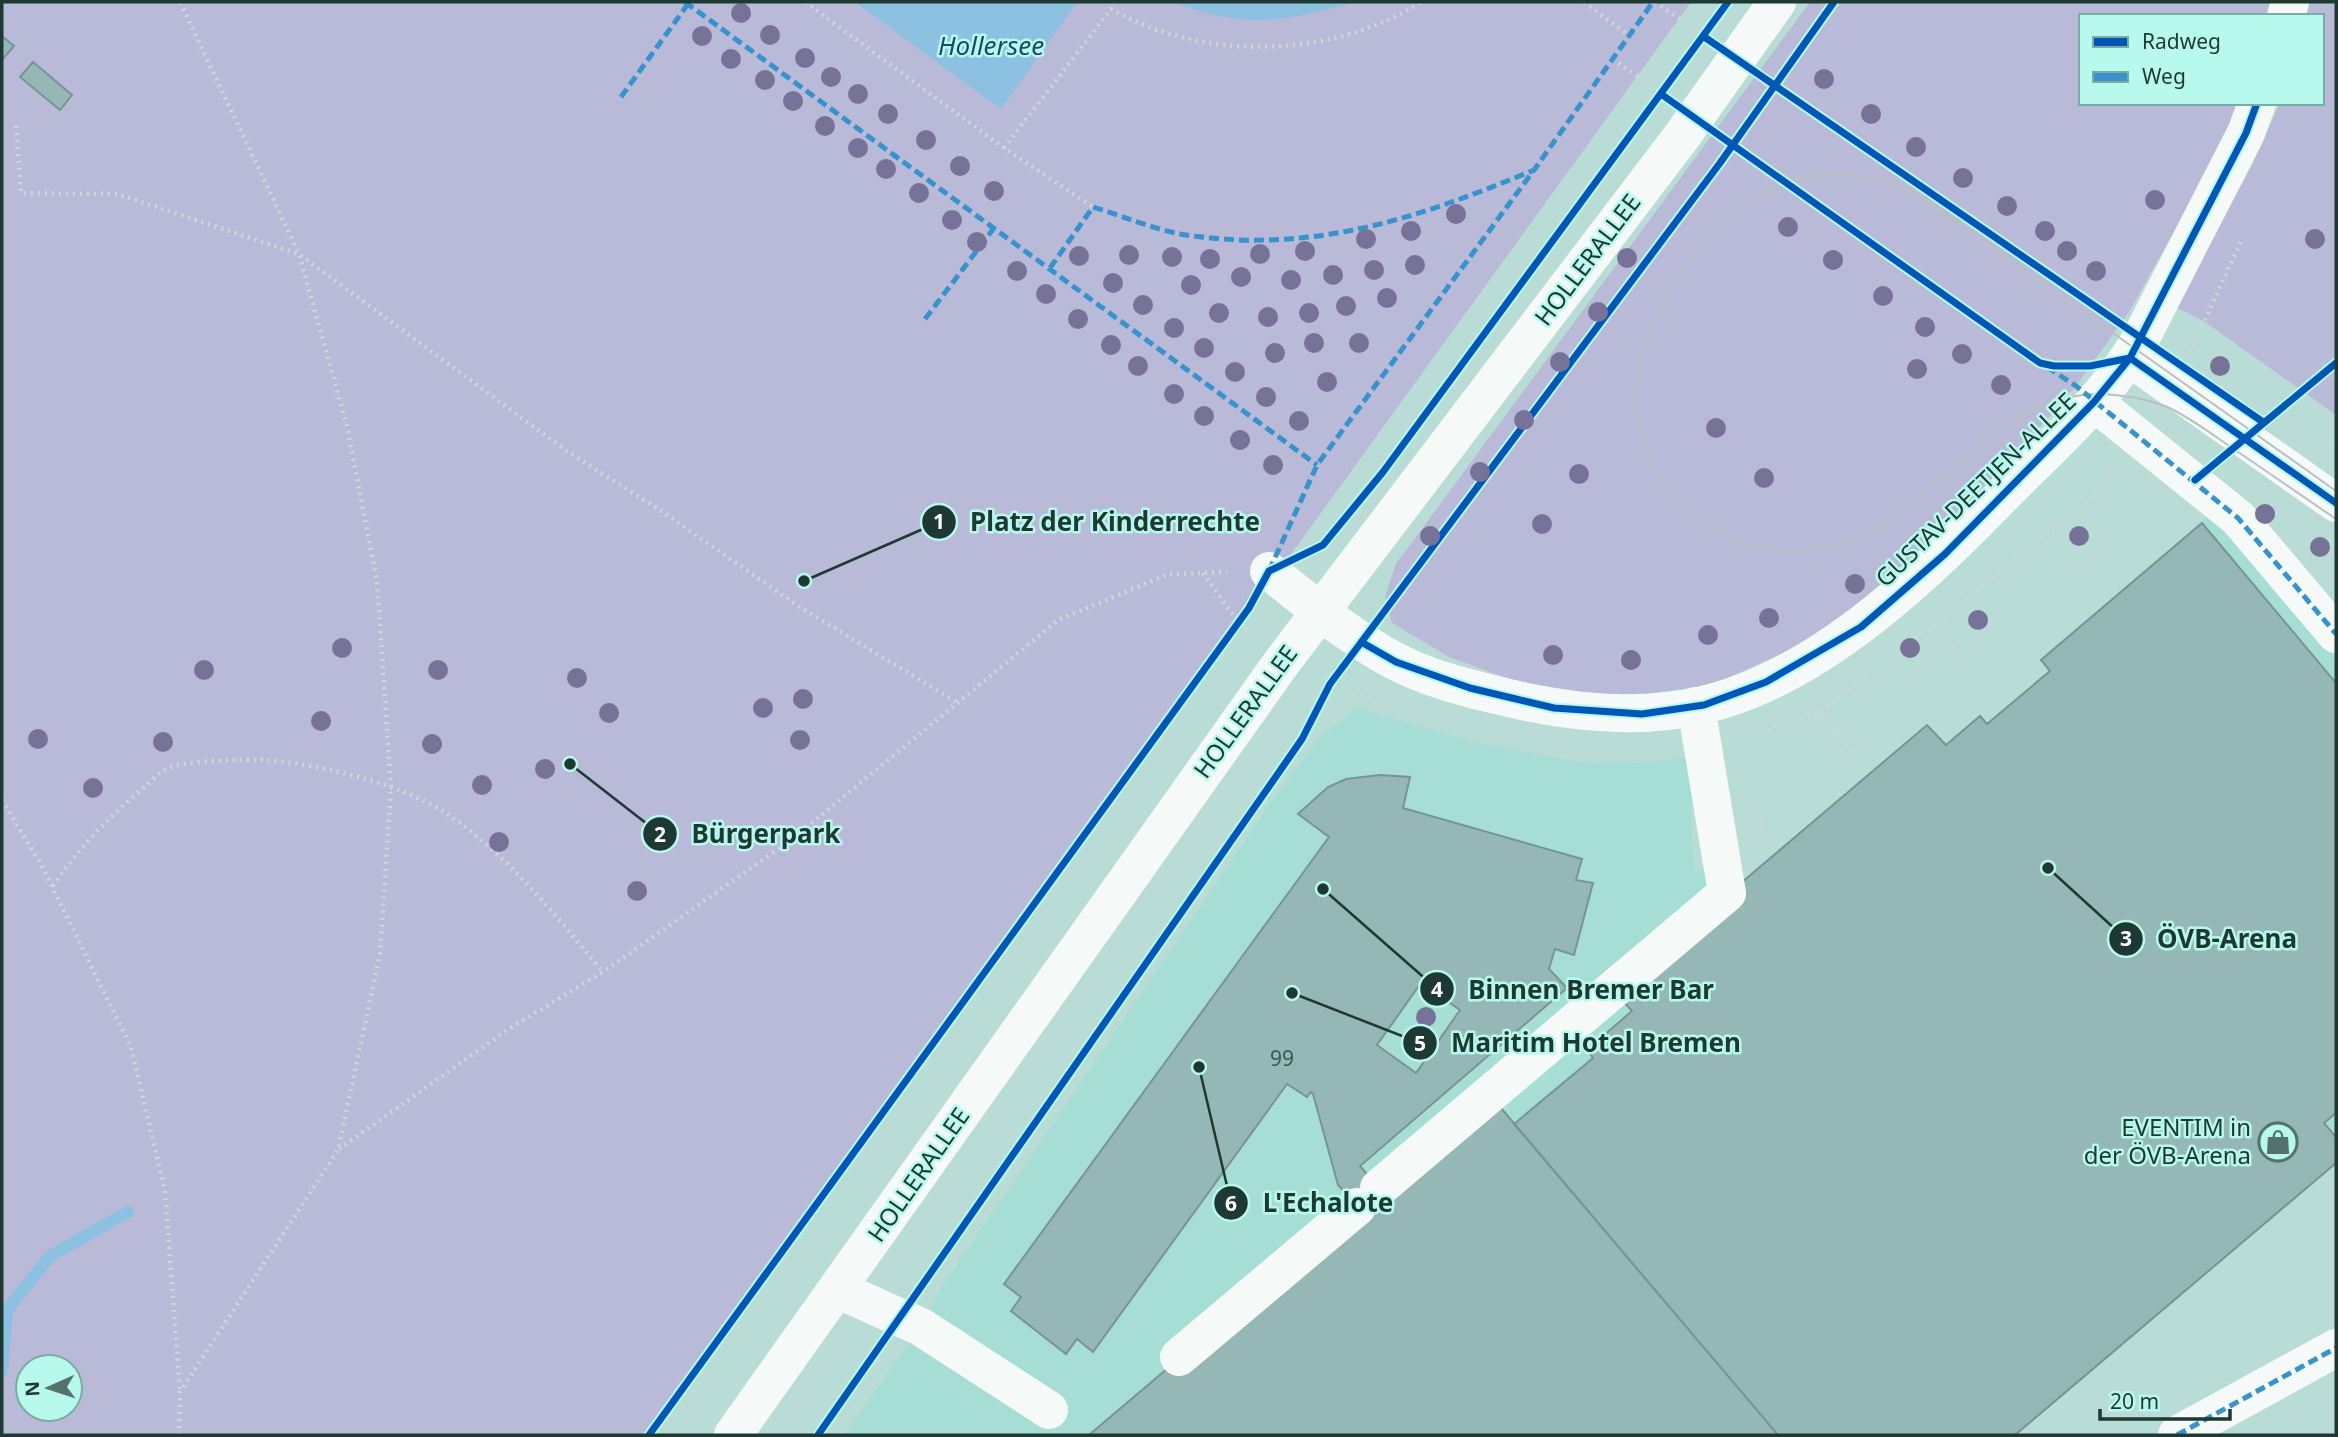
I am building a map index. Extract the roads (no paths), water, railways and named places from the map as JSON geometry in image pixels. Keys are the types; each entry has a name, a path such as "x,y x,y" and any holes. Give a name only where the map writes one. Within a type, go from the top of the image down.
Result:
{"street":[{"name":"HOLLERALLEE","path":"733,1435 1165,824 1320,610 1682,136 1777,2"},
{"name":"GUSTAV-DEETJEN-ALLEE","path":"1269,570 1363,643 1396,662 1470,688 1554,708 1642,714 1696,706 1766,682 1861,627 1945,554 2094,402 2130,358 2246,133 2256,105"},
{"path":"2130,358 2336,503"},
{"path":"2094,402 2238,518 2336,634"},
{"path":"1179,1357 1727,893 1696,706"},
{"path":"838,1290 921,1327 1049,1410"},
{"path":"2177,1435 2336,1348"}],"water":[{"name":"Hollersee","path":"855,2 1077,2 1001,109"},
{"path":"1173,2 1354,2 1307,14 1264,20 1220,16"}],"waterway":[{"path":"2,1371 7,1310 50,1256 128,1212"}],"tram line":[{"path":"2336,491 1914,192 1861,176 1811,176 1787,182 1742,206 1720,225 1691,257 1667,293 1649,332 1638,374 1636,393 1639,430 1644,447 1660,479 1685,507 1706,524 1730,537 1769,549 1818,548 1864,534 1887,522 1995,432 2019,417 2044,404 2072,397 2102,394 2149,401 2181,414 2336,519"}],"place":[{"name":"Platz der Kinderrechte","path":"804,581"},
{"name":"Bürgerpark","path":"570,764"},
{"name":"ÖVB-Arena","path":"2048,868"},
{"name":"Binnen Bremer Bar","path":"1323,889"},
{"name":"Maritim Hotel Bremen","path":"1292,993"},
{"name":"L'Echalote","path":"1199,1067"},
{"name":"EVENTIM in der ÖVB-Arena","path":"2278,1142"}]}
